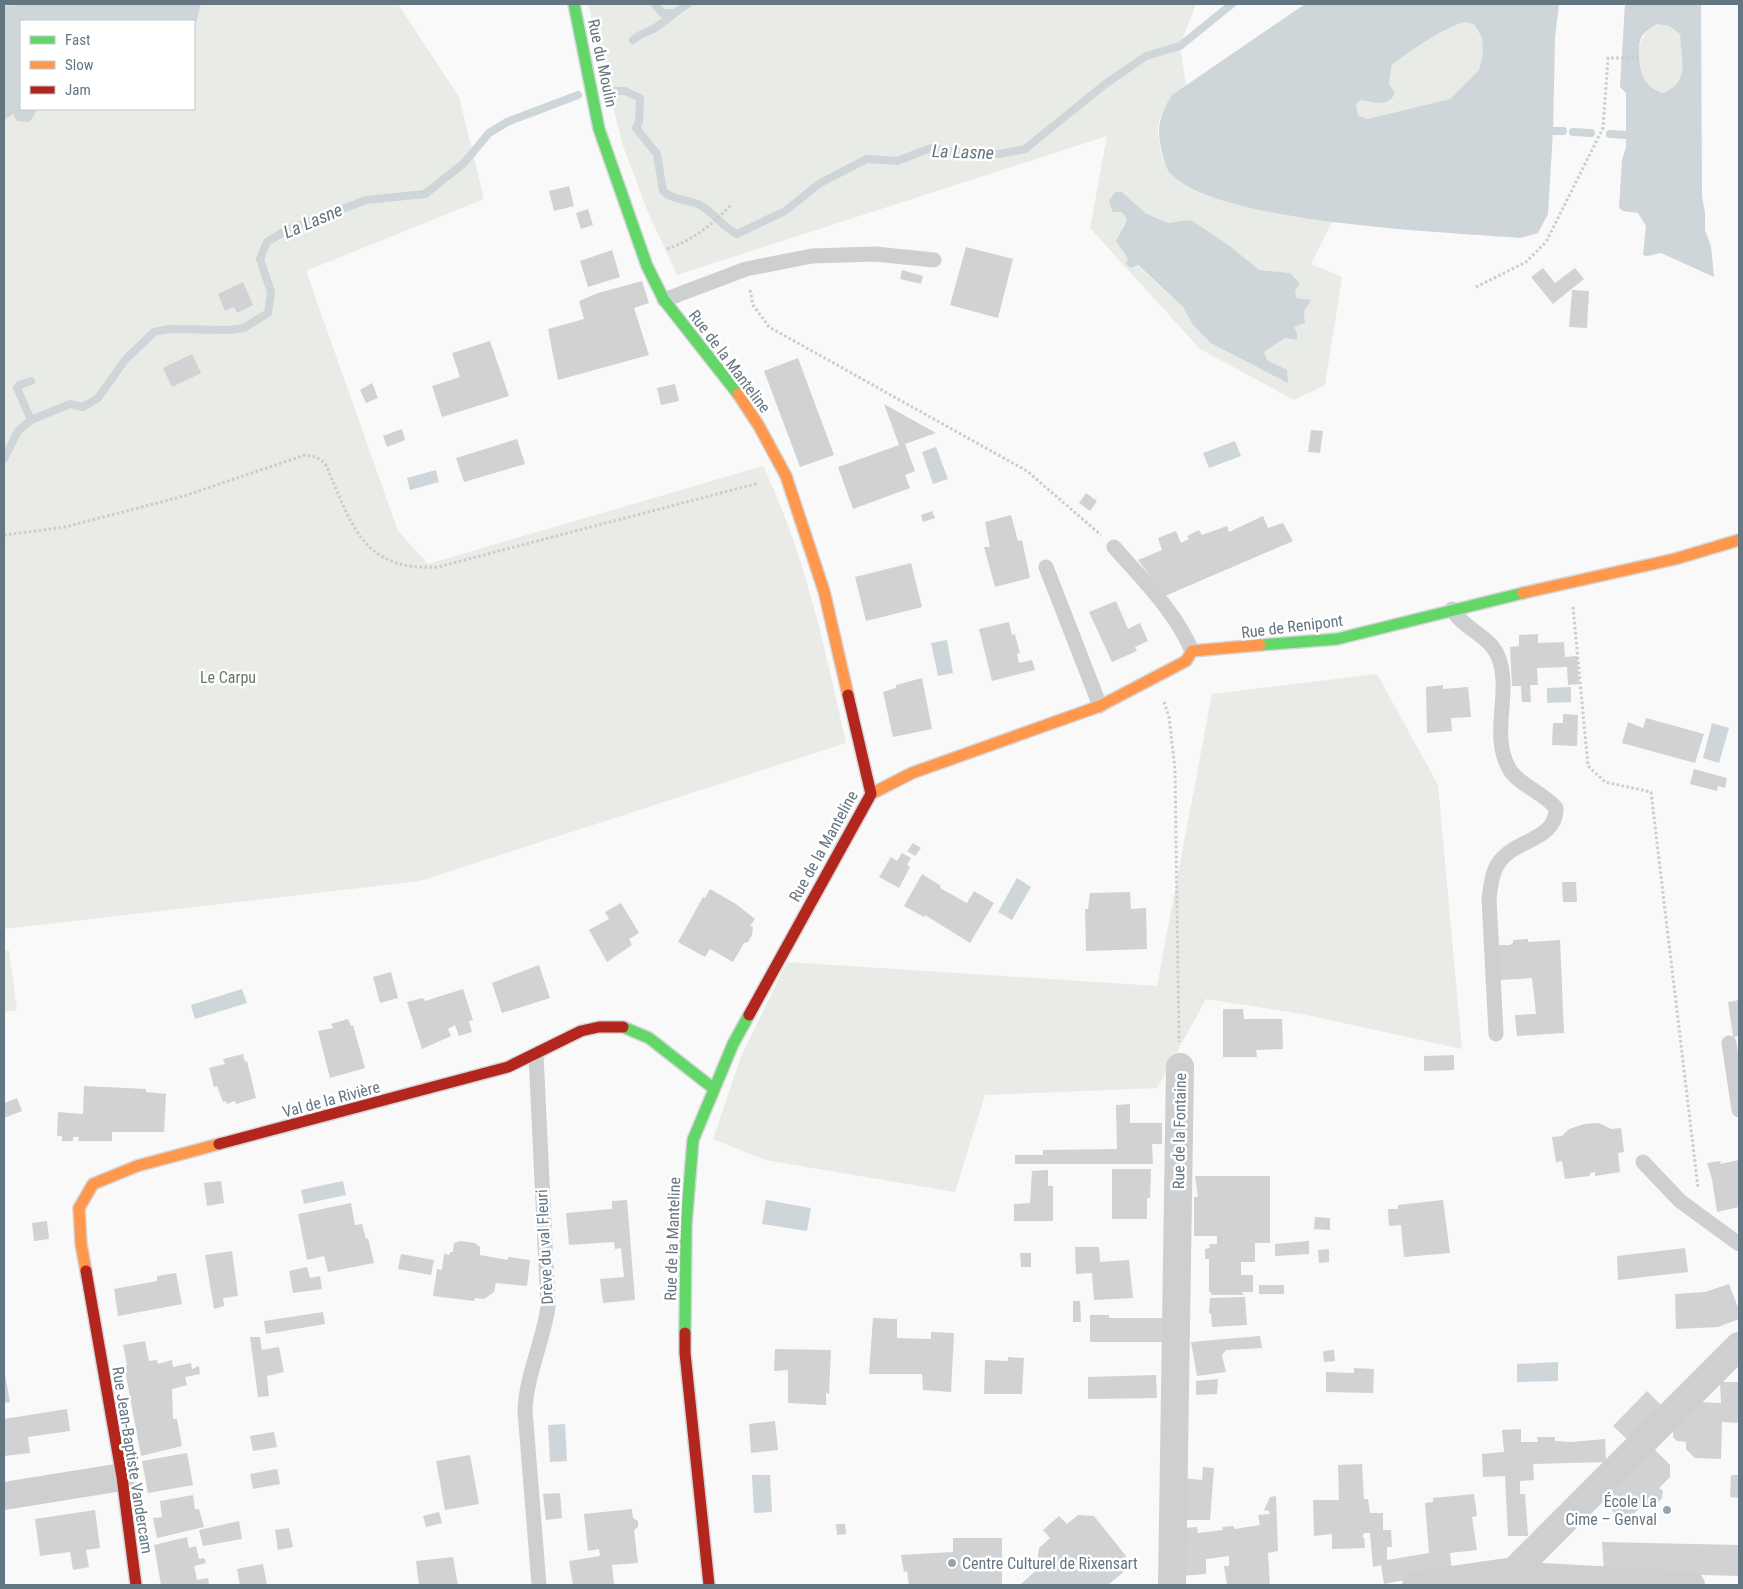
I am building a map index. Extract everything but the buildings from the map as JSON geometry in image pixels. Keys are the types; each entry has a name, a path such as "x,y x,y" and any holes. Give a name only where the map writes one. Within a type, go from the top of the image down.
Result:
{"street":[{"name":"Rue du Moulin","path":"574,4 599,128"},
{"name":"Rue de la Manteline","path":"599,128 643,258 664,300 728,378 759,426 786,476 824,590 871,794 733,1044 713,1088 693,1140 686,1235 685,1353 709,1585"},
{"name":"Rue de Renipont","path":"1192,651 1337,639 1452,609 1676,559 1739,540"},
{"path":"871,794 912,773 1100,706 1186,661 1192,651"},
{"name":"Val de la Rivière","path":"98,1339 81,1244 80,1208 93,1184 137,1166 458,1082 508,1067 536,1055 581,1031 599,1027 620,1026 649,1038 713,1088"},
{"name":"Rue de la Fontaine","path":"1172,1585 1180,1067"},
{"name":"Rue Jean-Baptiste Vandercam","path":"98,1339 122,1477 136,1585"},
{"path":"1514,1571 1739,1346"},
{"path":"4,1496 122,1477"},
{"path":"1416,1585 1514,1571 1541,1577 1690,1585"}],"lane":[{"path":"664,300 746,269 812,256 875,254 934,260"},
{"path":"1114,547 1160,599 1186,637 1192,651"},
{"path":"1046,567 1100,706"},
{"path":"1452,609 1456,617 1496,652 1503,672 1500,738 1503,756 1511,771 1550,800 1556,808 1553,824 1545,832 1509,851 1499,862 1492,877 1489,898 1496,1034"},
{"path":"1730,1043 1739,1110"},
{"name":"Drève du val Fleuri","path":"536,1055 548,1307 545,1328 526,1391 525,1411 539,1585"},
{"path":"1644,1162 1667,1189 1702,1219 1739,1244"}],"path":[{"path":"1476,287 1526,262 1546,242 1603,128 1608,58 1638,58"},
{"path":"643,258 682,244 713,224 732,204"},
{"path":"746,269 753,305 770,327 1027,471 1114,547"},
{"path":"4,535 65,528 175,498 305,455 316,457 324,463 354,531 363,542 401,566 438,567 786,476"},
{"path":"1571,581 1588,766 1605,782 1651,792 1702,1219"},
{"name":"Rue de la Fontaine","path":"1156,678 1169,717 1175,770 1180,1067"}],"green space":[{"name":"Le Carpu","path":"4,4 398,4 459,97 484,199 306,271 398,531 428,564 763,466 778,499 802,567 822,637 846,743 420,881 4,929"},
{"path":"588,4 1196,4 1180,46 1186,86 1168,102 1159,124 1159,140 1164,161 1167,169 1183,183 1222,200 1270,212 1332,222 1311,264 1342,277 1325,385 1294,400 1200,349 1090,228 1107,136 677,275 647,210 622,143","holes":["1122,192 1144,213 1168,223 1191,221 1230,246 1259,270 1290,273 1296,298 1304,311 1305,323 1294,327 1285,338 1264,352 1267,360 1287,370 1193,325 1183,307 1122,252 1122,227 1127,220 1122,212 1113,212"]},
{"path":"1466,22 1475,25 1482,38 1483,53 1479,70 1450,99 1367,119 1358,115 1356,104 1361,100 1372,103 1389,84 1392,65 1438,33"},
{"path":"1657,24 1669,26 1680,34 1682,61 1681,76 1671,88 1662,93 1644,79 1637,60 1642,40 1648,31"},
{"path":"1377,674 1438,785 1462,1049 1302,1014 1206,999 1157,1088 985,1095 955,1192 765,1160 713,1139 740,1059 787,962 1157,986 1212,694"},
{"path":"9,950 17,1010 4,1012 4,951"}],"shaded area":[{"path":"24,4 201,4 196,23 195,20 20,20 20,110 37,110 29,122 17,121 13,114 4,120 4,6"},
{"path":"1305,4 1559,4 1555,38 1553,131 1548,214 1538,233 1520,238 1390,228 1282,214 1234,204 1196,190 1170,173 1162,152 1159,136 1160,122 1164,109 1172,95","holes":["1466,22 1475,25 1482,38 1483,53 1479,70 1450,99 1367,119 1358,115 1356,104 1361,100 1381,103 1389,100 1395,93 1389,84 1392,65 1449,28"]},
{"path":"1625,4 1701,4 1702,197 1705,212 1705,230 1711,246 1714,277 1661,253 1643,255 1646,226 1638,213 1623,211 1619,208 1622,160 1626,147 1626,93 1620,87","holes":["1655,25 1669,26 1680,34 1682,69 1677,83 1662,93 1651,87 1644,78 1639,62 1639,46 1642,36"]},
{"path":"1115,192 1122,192 1145,213 1168,223 1191,220 1230,246 1259,270 1290,273 1300,284 1295,291 1296,298 1311,300 1304,311 1305,323 1294,327 1297,333 1297,340 1285,338 1264,352 1267,360 1287,370 1288,383 1211,343 1193,325 1183,307 1138,265 1131,268 1126,264 1128,259 1116,241 1127,220 1122,212 1113,212 1109,201"},
{"path":"1235,441 1241,456 1209,468 1203,453"},
{"path":"936,447 948,479 933,484 922,452"},
{"path":"436,470 439,482 410,490 407,478"},
{"path":"947,640 953,673 938,676 931,643"},
{"path":"1571,687 1571,702 1547,703 1547,688"},
{"path":"1712,723 1729,728 1719,763 1703,758"},
{"path":"1017,878 1031,887 1012,920 998,912"},
{"path":"242,989 247,1003 195,1019 191,1005"},
{"path":"343,1181 346,1195 304,1204 301,1190"},
{"path":"766,1200 811,1208 807,1231 762,1224"},
{"path":"1558,1362 1558,1381 1517,1382 1517,1364"},
{"path":"565,1424 567,1461 550,1462 548,1425"},
{"path":"752,1475 770,1475 772,1512 754,1513"}],"waterway":[{"path":"655,4 662,13 673,13"},
{"path":"633,40 655,28 688,4"},
{"name":"La Lasne","path":"610,91 625,91 640,98 639,122 636,128 657,154 663,191 672,197 700,205 737,234 785,211 820,183 867,159 897,161 931,148 960,153 1000,154 1025,149 1104,85 1146,56 1180,46 1232,4"},
{"name":"La Lasne","path":"4,459 18,431 31,420 70,404 83,407 98,398 125,360 154,332 169,329 230,330 244,328 268,313 271,292 260,259 267,242 287,230 366,200 425,194 464,163 489,133 507,122 578,95"},
{"path":"1553,131 1563,131"},
{"path":"1573,132 1591,133"},
{"path":"1610,134 1625,135"},
{"path":"31,381 19,385 17,388 31,420"}],"traffic: fast":[{"path":"574,4 599,129 647,266 664,300 738,394"},
{"path":"1260,645 1337,639 1523,593"},
{"path":"685,1333 686,1225 693,1140 733,1044 749,1015"},
{"path":"623,1027 649,1038 713,1088"}],"traffic: slow":[{"path":"738,394 759,426 786,476 824,591 848,695"},
{"path":"1523,593 1675,559 1739,540"},
{"path":"871,794 912,773 1100,706 1186,661 1192,651 1260,645"},
{"path":"86,1271 81,1244 79,1208 93,1184 137,1166 219,1144"}],"traffic: jam":[{"path":"749,1015 871,794 848,695"},
{"path":"219,1144 508,1067 581,1031 599,1027 623,1027"},
{"path":"86,1271 122,1477 136,1585"},
{"path":"685,1333 685,1353 709,1585"}],"place":[{"name":"École La Cime – Genval","path":"1667,1510"},
{"name":"Centre Culturel de Rixensart","path":"952,1563"}]}
